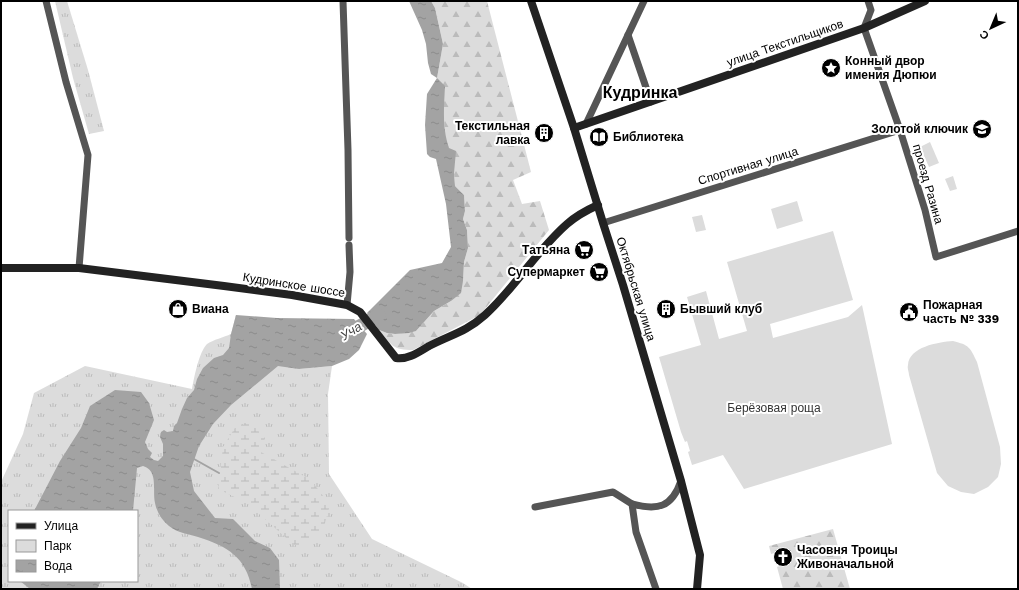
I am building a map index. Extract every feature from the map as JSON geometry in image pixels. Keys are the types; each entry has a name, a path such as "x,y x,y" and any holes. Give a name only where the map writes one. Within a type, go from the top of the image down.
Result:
{"street":[{"path":"46,1 66,82 88,155 79,268"},
{"path":"343,1 350,242 350,272 347,305"},
{"name":"Октябрьская улица","path":"531,1 574,128 623,285 681,480 700,555 698,589"},
{"path":"586,124 644,1"},
{"path":"864,28 871,10 868,1"},
{"name":"улица Текстильщиков","path":"574,128 864,28 925,1"},
{"name":"проезд Разина","path":"864,28 900,130 925,210 936,257 1018,231"},
{"path":"628,35 651,102"},
{"name":"Спортивная улица","path":"603,223 900,130"},
{"name":"Кудринское шоссе","path":"1,268 79,268 292,295 347,305 360,312 396,358 402,359 456,335 471,326 500,300 554,236 567,223 578,215 598,205"},
{"path":"535,507 613,492 632,504 646,508 659,507 677,492 681,480"},
{"path":"632,504 636,532 656,589"}],"green space":[{"path":"55,1 67,1 88,70 104,131 89,134 73,78"},
{"path":"431,1 487,1 531,172 513,180 522,204 540,201 549,230 480,315 413,350 406,350 393,346 379,330 395,334 416,331 434,311 451,301 463,281 464,262 468,248 467,230 463,219 465,211 464,195 455,186 454,173 445,138 444,118 437,78 443,44 435,8"},
{"path":"930,142 939,163 929,167 920,147"},
{"path":"953,176 957,189 950,191 945,179"},
{"path":"797,201 803,221 777,229 771,209"},
{"path":"702,215 706,230 696,232 692,217"},
{"name":"Берёзовая роща","path":"833,231 853,300 770,324 773,338 848,317 862,305 892,444 744,489 723,455 692,465 688,452 690,451 687,441 685,442 681,432 659,357 701,345 687,297 706,291 719,339 747,331 727,262"},
{"path":"236,315 299,369 332,366 328,394 329,474 372,539 463,583 472,589 1,589 1,482 23,434 34,393 85,366 192,389 197,365 204,348 207,344 231,334"},
{"path":"953,341 966,345 973,353 977,362 1000,447 1001,464 998,477 988,487 974,494 961,492 948,486 937,473 908,369 910,359 913,354 919,350 932,344"},
{"path":"251,423 265,438 261,452 311,480 330,505 323,530 307,547 294,545 247,503 218,489 223,447 236,426"},
{"path":"833,529 850,589 783,589 777,567 789,563 785,550 771,554 769,546"}],"water":[{"path":"409,1 431,1 435,8 443,44 437,78 431,74 422,30"},
{"path":"437,78 445,86 445,133 449,148 456,151 454,173 455,186 464,195 465,211 463,219 467,230 468,248 464,262 461,293 434,311 416,331 395,334 387,333 379,330 367,313 410,270 442,263 451,247 446,204 436,159 427,154 425,125 427,94"},
{"path":"236,315 277,318 354,319 367,334 359,350 349,359 332,366 299,369 278,366 231,405 213,424 199,446 190,472 194,491 215,518 233,519 255,541 270,548 279,560 280,589 252,589 245,569 234,554 218,544 179,532 169,526 160,516 156,507 153,476 148,468 143,466 137,468 133,510 35,510 60,461 81,428 90,406 115,390 141,392 149,403 154,420 145,442 148,449 152,453 150,457 158,461 163,456 163,444 160,437 161,432 164,430 167,432 173,431 187,398 194,390 197,379 203,368 214,358 223,355 229,348"},
{"path":"21,582 100,582 97,589 30,589"}],"waterway":[{"name":"Уча","path":"344,335 379,315"},
{"path":"194,459 219,473"}],"place":[{"name":"Конный двор имения Дюпюи","path":"831,68"},
{"name":"Золотой ключик","path":"982,129"},
{"name":"Текстильная лавка","path":"544,133"},
{"name":"Библиотека","path":"599,137"},
{"name":"Татьяна","path":"584,250"},
{"name":"Супермаркет","path":"599,272"},
{"name":"Виана","path":"178,309"},
{"name":"Бывший клуб","path":"666,309"},
{"name":"Пожарная часть № 339","path":"909,312"},
{"name":"Часовня Троицы Живоначальной","path":"783,557"}],"district":[{"name":"Кудринка","path":"640,92"}]}
